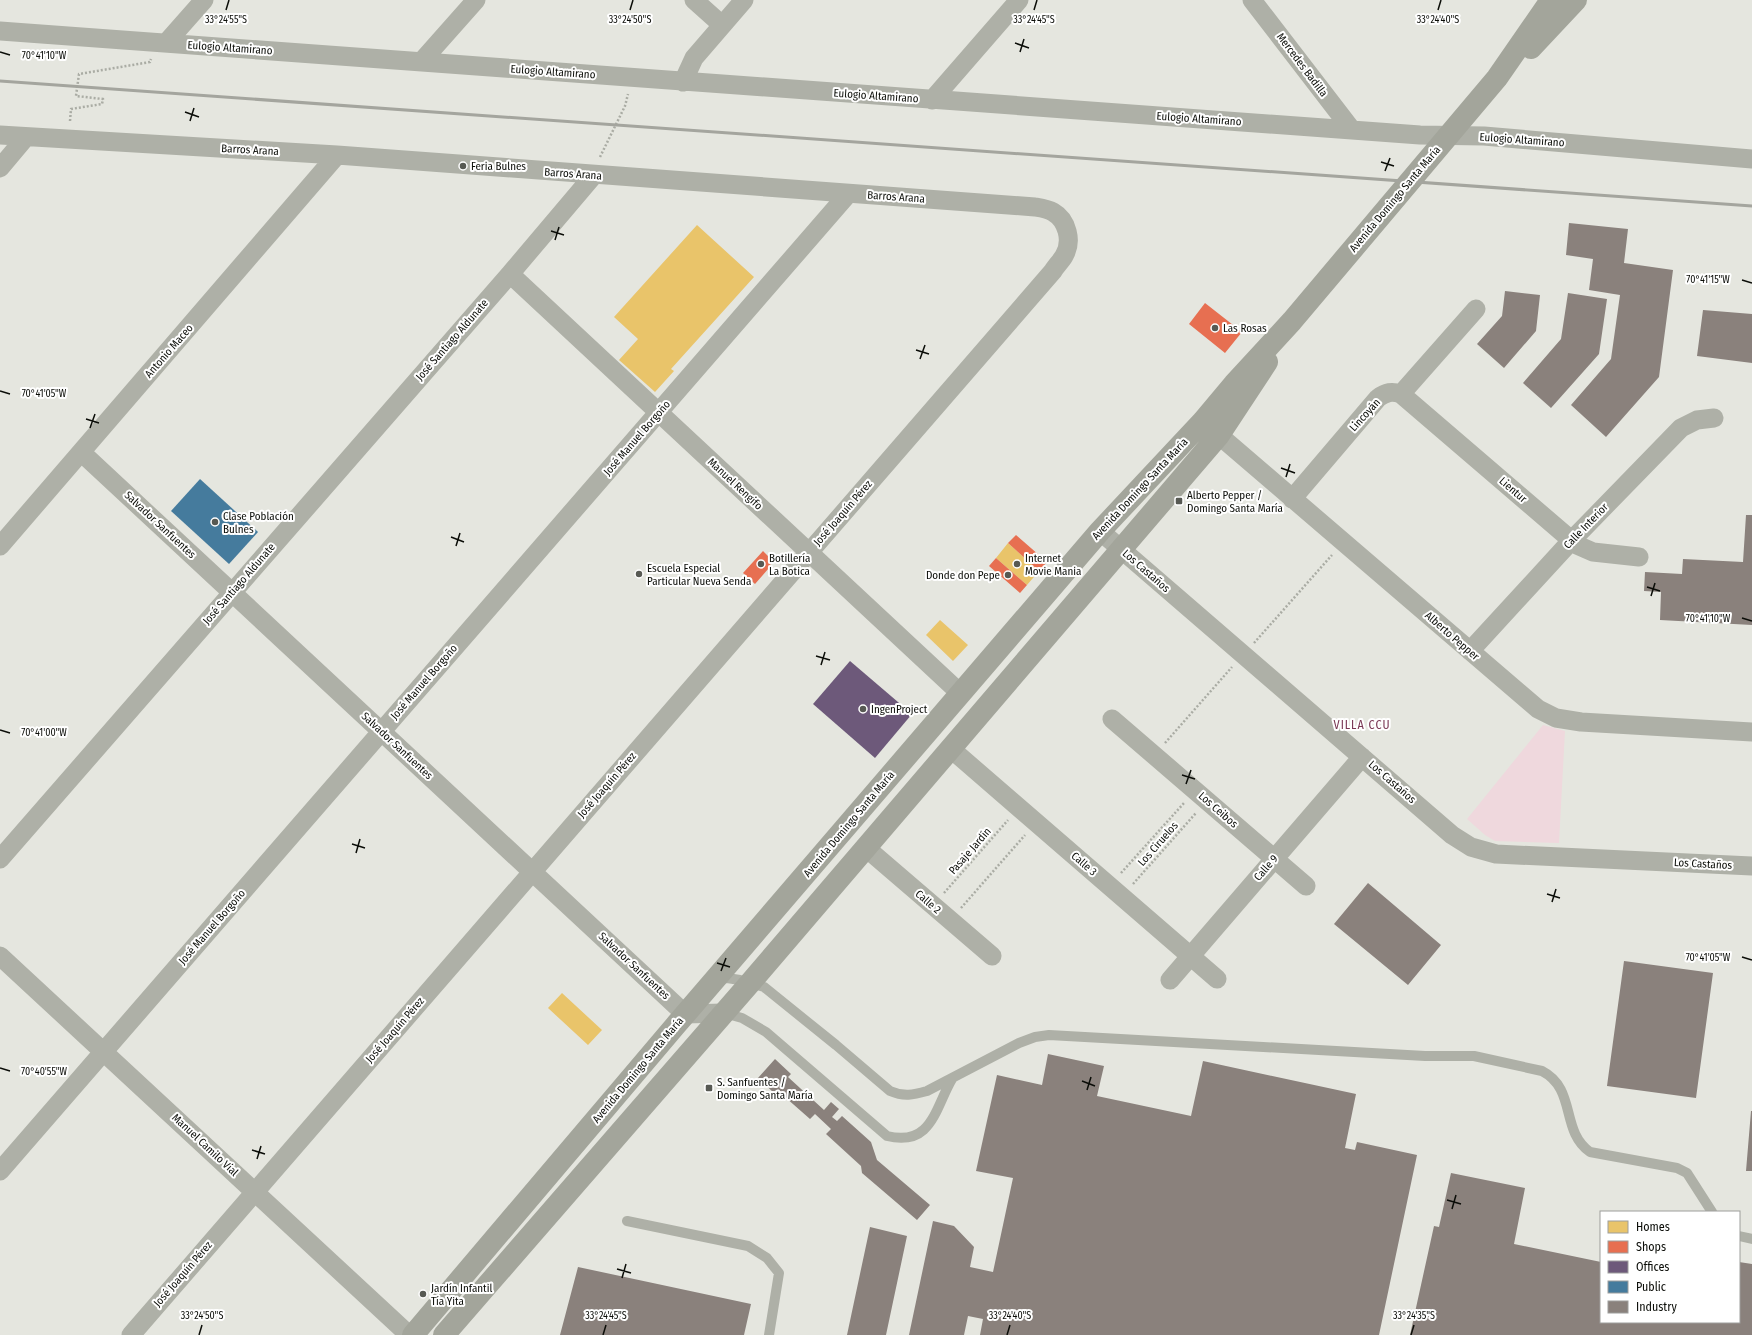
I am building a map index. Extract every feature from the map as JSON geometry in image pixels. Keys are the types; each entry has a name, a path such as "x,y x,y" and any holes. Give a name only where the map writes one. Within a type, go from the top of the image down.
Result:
{"main road":[{"name":"Avenida Domingo Santa María","path":"413,1335 685,1014 716,980 1100,531 1246,396 1292,321 1497,78 1551,0"},
{"name":"Avenida Domingo Santa María","path":"1497,78 1529,49 1576,0"},
{"name":"Avenida Domingo Santa María","path":"444,1335 750,982 1120,549 1211,428"}],"street":[{"path":"159,43 204,0"},
{"path":"421,62 476,0"},
{"path":"694,0 722,25"},
{"path":"683,82 694,58 744,0"},
{"path":"932,100 1019,0"},
{"name":"Mercedes Badilla","path":"1252,0 1352,130"},
{"name":"Eulogio Altamirano","path":"0,31 1352,130 1449,136 1484,136 1752,159"},
{"name":"Barros Arana","path":"0,135 26,138 337,156 592,176 1035,207 1052,211 1061,218 1066,227"},
{"path":"0,168 26,138"},
{"name":"Antonio Maceo","path":"0,546 337,156"},
{"name":"José Santiago Aldunate","path":"0,859 510,274 592,176"},
{"name":"José Manuel Borgoño","path":"0,1171 848,194"},
{"name":"José Joaquín Pérez","path":"131,1335 1053,271 1064,255 1068,246 1066,227"},
{"name":"Manuel Rengifo","path":"510,274 960,693"},
{"path":"1401,394 1476,309"},
{"name":"Lincoyán","path":"1292,499 1378,398 1390,392 1401,394"},
{"name":"Lientur","path":"1401,394 1571,541 1583,549 1594,552 1639,557"},
{"name":"Calle Interior","path":"1470,651 1571,541 1681,428 1697,420 1714,418"},
{"name":"Alberto Pepper","path":"1211,428 1530,703 1556,718 1581,722 1752,732"},
{"name":"Salvador Sanfuentes","path":"81,452 685,1014"},
{"name":"Los Castaños","path":"1100,531 1461,842 1483,852 1496,854 1752,866"},
{"name":"Los Ceibos","path":"1112,719 1306,886"},
{"name":"Calle 3","path":"950,748 1217,979"},
{"name":"Calle 9","path":"1170,980 1362,757"},
{"name":"Calle 2","path":"865,847 992,956"},
{"name":"Manuel Camilo Vial","path":"0,956 409,1335"},
{"path":"685,1014 723,1013"}],"lane":[{"path":"716,980 727,978 750,982 770,991 890,1091 901,1096 927,1091 1019,1043 1035,1036 1049,1035 1425,1056 1474,1056 1542,1071 1552,1076 1560,1086 1576,1137 1582,1146 1590,1152 1687,1173 1711,1211"},
{"path":"723,1013 742,1018 766,1032 886,1136 899,1139 914,1136 927,1127 934,1118 952,1079"},
{"path":"627,1221 748,1246 767,1258 779,1273 769,1335"},
{"path":"1740,1236 1752,1239"}],"path":[{"path":"68,140 71,109 102,104 103,99 76,96 79,74 150,62 159,43"},
{"path":"592,176 625,106 632,78"},
{"name":"Los Ciruelos","path":"1116,892 1201,795"},
{"name":"Los Ciruelos","path":"1116,892 1201,795"},
{"name":"Pasaje Jardín","path":"933,905 1019,808"},
{"path":"950,921 1036,822"}],"shaded area":[{"path":"1543,725 1565,731 1559,843 1495,841 1485,835 1467,819"}],"building: Homes":[{"path":"697,225 754,277 671,369 674,371 655,392 619,360 638,339 614,317"},
{"name":"Internet Movie Mania","path":"1008,543 1039,571 1027,585 996,558"},
{"path":"940,620 968,645 953,661 926,635"},
{"path":"562,993 602,1030 588,1045 548,1008"}],"building: Shops":[{"name":"Las Rosas","path":"1205,303 1242,332 1225,353 1189,324"},
{"path":"1016,535 1047,562 1039,571 1008,543"},
{"name":"Botillería La Botica","path":"763,551 772,560 769,568 755,584 743,573"},
{"name":"Donde don Pepe","path":"996,558 1027,585 1020,593 989,566"}],"building: Offices":[{"name":"IngenProject","path":"850,661 912,714 875,758 813,704"}],"building: Public":[{"name":"Clase Población Bulnes","path":"200,479 258,532 229,564 171,511"}],"building: Industry":[{"path":"1569,223 1628,229 1624,263 1673,270 1659,377 1606,437 1571,405 1611,359 1620,295 1589,290 1593,259 1566,255"},
{"path":"1505,291 1540,295 1536,331 1504,368 1477,344 1502,316"},
{"path":"1568,293 1607,299 1599,354 1551,408 1523,383 1561,339"},
{"path":"1703,310 1752,314 1752,363 1697,356"},
{"path":"1746,515 1752,515 1752,625 1660,620 1661,592 1644,591 1645,572 1682,574 1683,559 1743,562"},
{"path":"1368,883 1441,945 1408,985 1334,924"},
{"path":"1624,961 1713,973 1696,1098 1607,1086"},
{"path":"1048,1054 1104,1066 1097,1096 1191,1116 1203,1061 1356,1094 1345,1148 1355,1150 1357,1142 1417,1155 1379,1335 980,1335 983,1319 968,1316 964,1335 909,1335 933,1221 954,1226 974,1247 970,1267 993,1272 1013,1178 976,1171 997,1075 1042,1085"},
{"path":"775,1059 791,1074 788,1077 824,1110 831,1102 839,1109 832,1117 837,1121 842,1116 871,1142 877,1160 930,1205 917,1220 862,1173 861,1166 826,1134 831,1129 815,1114 810,1119 777,1090 774,1093 758,1078"},
{"path":"1751,1111 1752,1171 1746,1171"},
{"path":"1451,1173 1525,1188 1514,1244 1600,1262 1600,1323 1740,1323 1740,1262 1752,1264 1752,1335 1410,1335 1434,1226 1439,1227"},
{"path":"870,1227 907,1236 886,1335 847,1335"},
{"path":"578,1267 751,1304 744,1335 560,1335"}],"railway":[{"path":"0,81 1752,206"}],"place":[{"name":"Feria Bulnes","path":"463,166"},
{"name":"Las Rosas","path":"1215,328"},
{"name":"Alberto Pepper / Domingo Santa María","path":"1179,501"},
{"name":"Clase Población Bulnes","path":"215,522"},
{"name":"Botillería La Botica","path":"761,564"},
{"name":"Internet Movie Mania","path":"1017,564"},
{"name":"Escuela Especial Particular Nueva Senda","path":"639,574"},
{"name":"Donde don Pepe","path":"1008,575"},
{"name":"IngenProject","path":"863,709"},
{"name":"S. Sanfuentes / Domingo Santa María","path":"709,1088"},
{"name":"Jardín Infantil Tía Yita","path":"423,1294"}],"district":[{"name":"VILLA CCU","path":"1362,725"}]}
